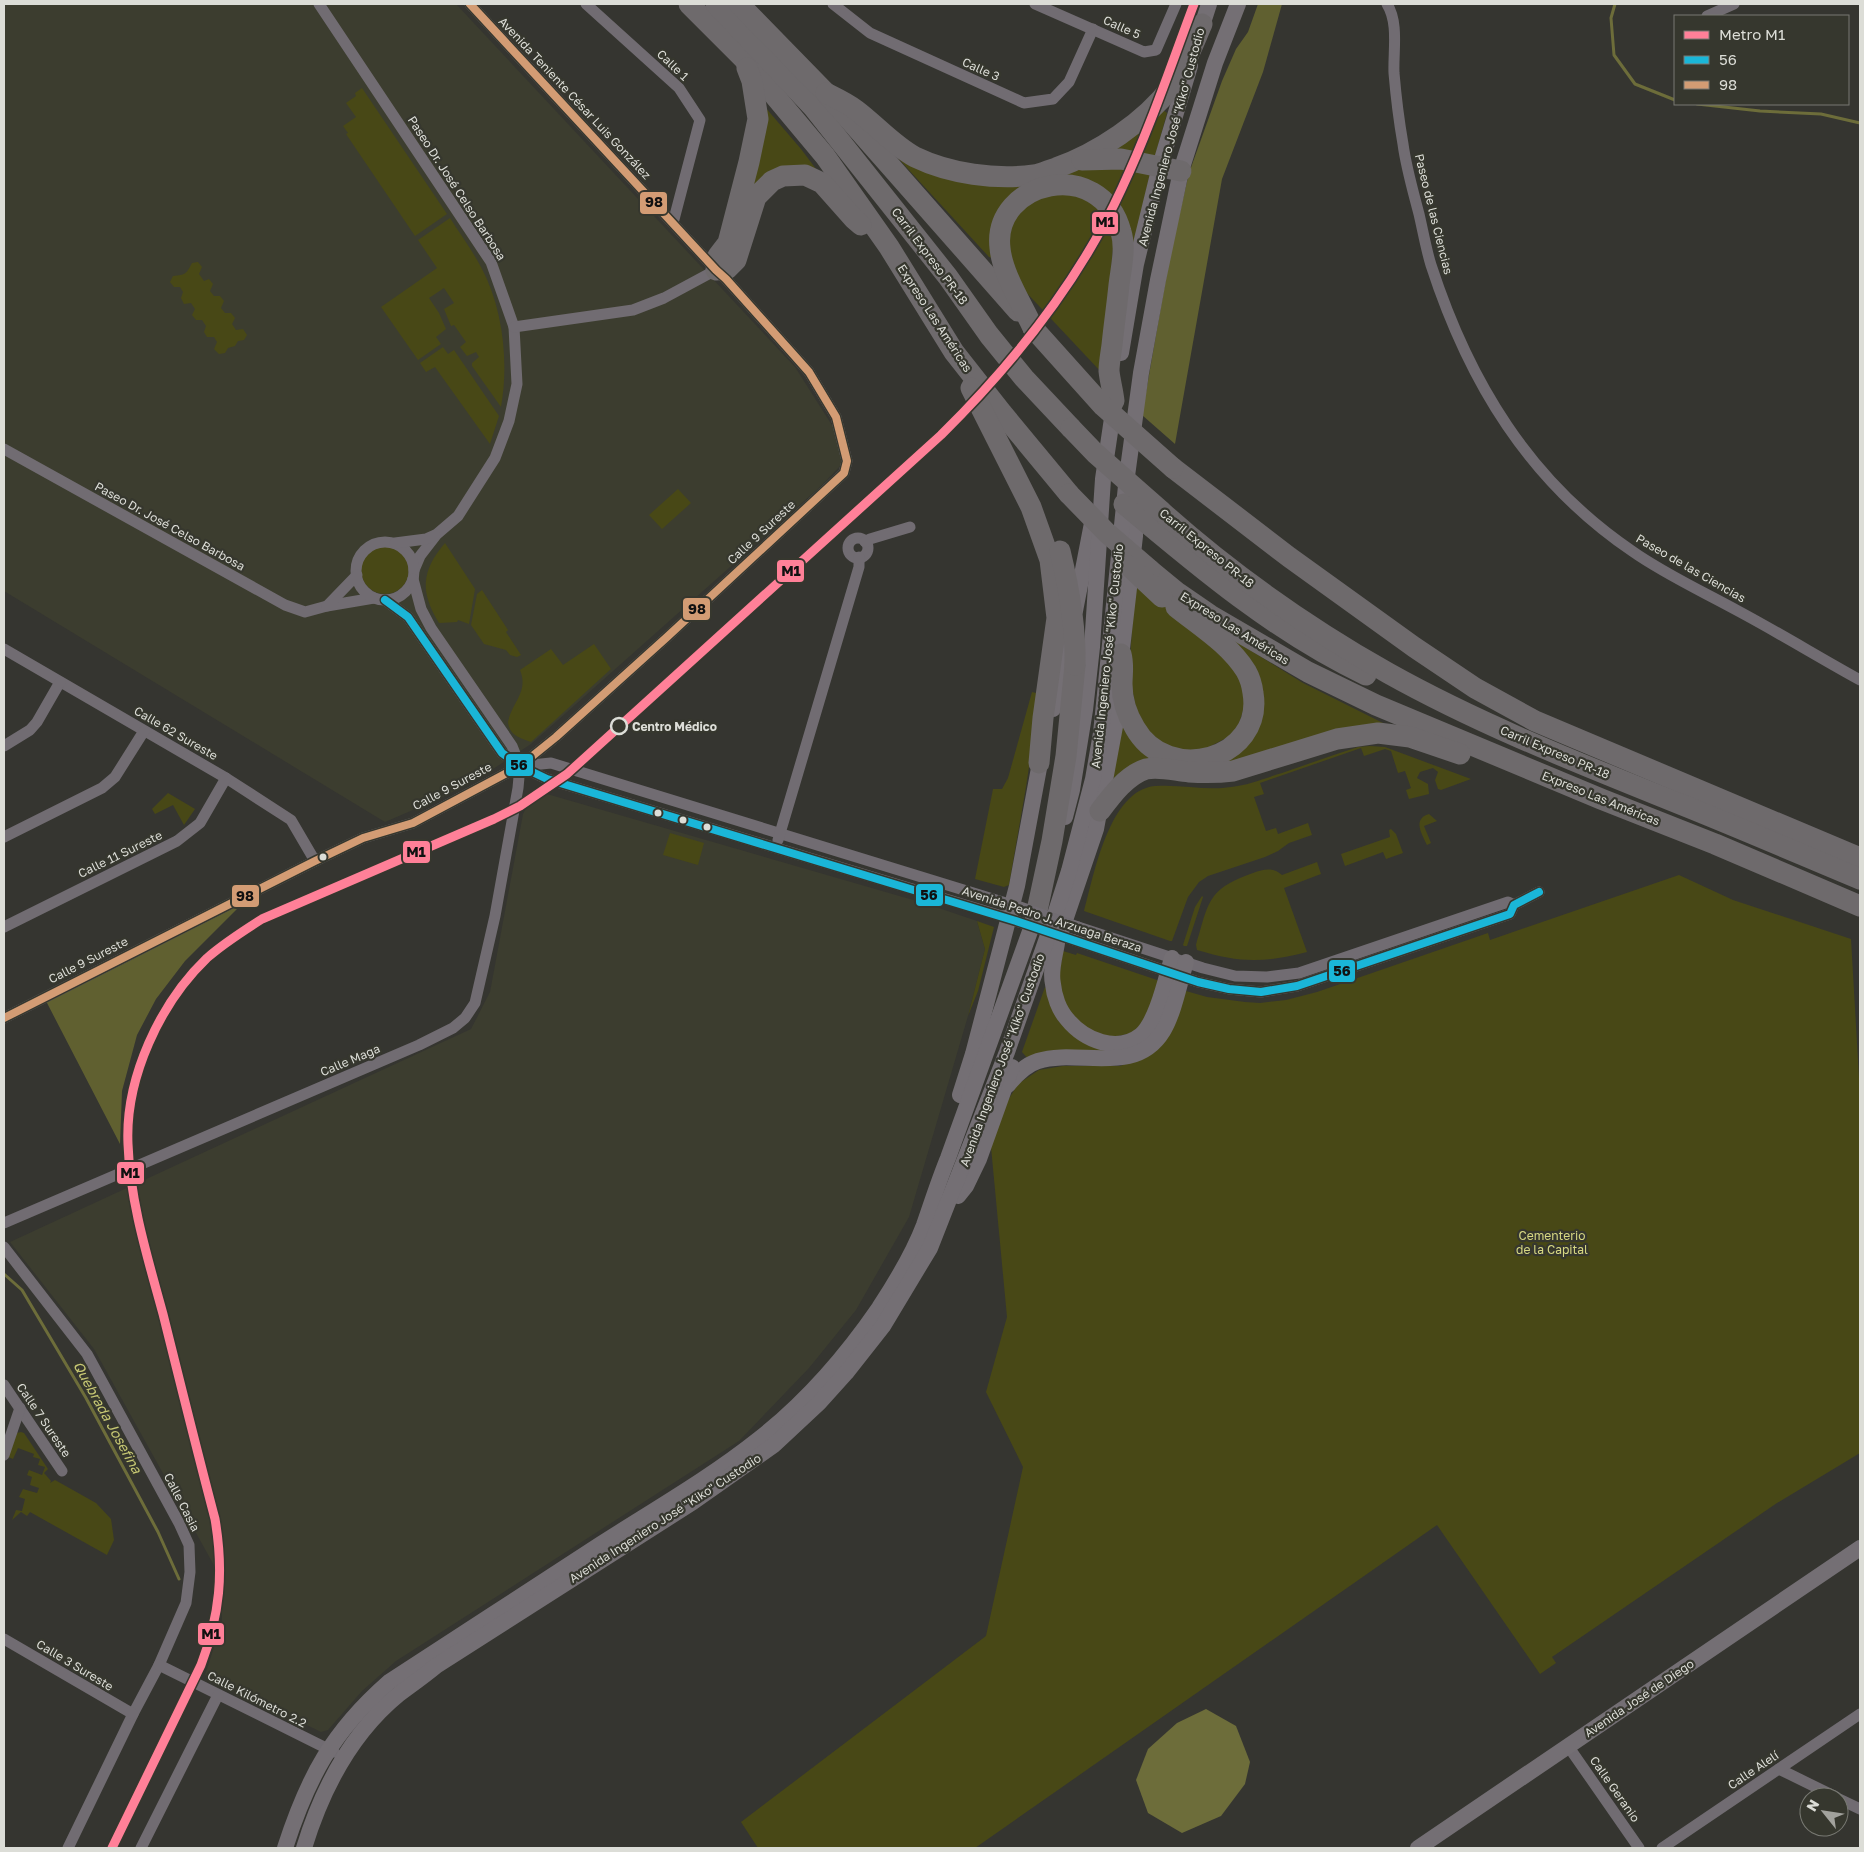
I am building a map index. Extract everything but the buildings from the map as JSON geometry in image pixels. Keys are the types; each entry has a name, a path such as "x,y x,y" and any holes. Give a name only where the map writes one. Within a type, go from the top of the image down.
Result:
{"highway":[{"name":"Expreso Las Américas","path":"689,4 743,58 825,156 888,246 954,352 1002,413 1070,494 1112,538 1178,593 1210,615 1308,672 1376,705 1715,844 1860,906"},
{"name":"Carril Expreso PR-18","path":"716,4 813,107 948,277 989,335 1024,378 1095,452 1160,511 1224,564 1303,620 1390,674 1463,711 1616,778 1860,879"},
{"path":"739,4 826,93 963,250 1104,406 1173,468 1289,557 1414,647 1475,688 1535,721 1860,858"},
{"path":"826,93 855,109 888,138 914,156 954,170 992,176 1036,175 1077,161 1130,127 1160,100 1173,85 1202,24"},
{"path":"743,58 752,82 758,119 728,242 718,256 716,270 727,268 736,260 756,197 772,181 792,174 805,175 822,183 854,219 888,246"},
{"path":"1077,161 1121,160 1181,171"},
{"path":"1033,328 1002,259 999,246 1003,222 1019,201 1030,193 1046,186 1072,185 1084,188 1094,193 1110,209 1122,233 1122,260 1109,371 1114,401"},
{"path":"954,352 1031,507 1050,560 1057,618 1043,718 1039,763"},
{"path":"980,407 1032,489 1060,551 1070,593 1076,647 1076,664 1063,774 1052,841 1018,914"},
{"path":"1130,508 1189,560 1219,583 1328,656 1377,680 1435,703 1463,711"},
{"path":"1112,538 1128,566 1227,648 1246,672 1252,686 1254,702 1253,712 1246,730 1231,747 1214,756 1204,759 1182,760 1166,756 1154,748 1136,730 1129,716 1123,698 1124,664 1121,654"},
{"path":"1100,811 1122,786 1144,770 1153,768 1216,773 1232,771 1337,739 1378,733 1410,737 1500,769 1537,772"}],"main road":[{"name":"Avenida Ingeniero José \"Kiko\" Custodio","path":"328,1750 339,1733 360,1709 389,1682 678,1495 759,1439 790,1412 832,1368 879,1308 914,1247 952,1149 1018,914 1056,853 1072,790 1085,710 1092,647 1103,479 1136,264 1160,166 1209,4"},
{"name":"Avenida Ingeniero José \"Kiko\" Custodio","path":"304,1848 321,1799 344,1757 372,1721 398,1695 436,1666 693,1502 751,1462 800,1422 846,1373 883,1326 930,1248 1018,1020 1055,915 1082,824 1093,779 1101,733 1130,508 1131,445 1141,373 1158,280 1181,171 1215,63 1238,4"},
{"path":"933,1196 944,1142 1018,914 1018,878 1039,763 1063,666 1103,479"},
{"path":"946,1210 966,1186 979,1160 1005,1088 1065,941 1100,811 1116,721 1121,654 1135,536 1130,508"},
{"path":"1065,941 1053,967 1052,983 1057,1002 1066,1018 1080,1031 1104,1043 1123,1044 1141,1035 1148,1027 1177,967"},
{"path":"1005,1088 1021,1070 1038,1061 1060,1058 1118,1058 1138,1053 1149,1047 1163,1031 1177,967"},
{"name":"Avenida José de Diego","path":"1418,1848 1860,1549"},
{"path":"285,1848 306,1789 328,1750"}],"street":[{"name":"Paseo Dr. José Celso Barbosa","path":"319,4 491,262 514,328 516,384 509,420 495,458 458,516 437,534 420,556 414,575"},
{"name":"Avenida Teniente César Luis González","path":"470,4 810,372 836,417 848,461 844,473"},
{"name":"Calle 1","path":"586,4 680,88 700,120 672,222"},
{"name":"Calle 3","path":"833,4 870,33 1024,103 1053,98 1069,82 1093,29"},
{"name":"Calle 5","path":"1035,4 1144,52 1156,50 1176,4"},
{"name":"Paseo de las Ciencias","path":"1387,4 1392,12 1394,75 1403,145 1431,264 1456,331 1476,377 1509,430 1541,469 1581,512 1631,551 1860,680"},
{"path":"1709,15 1734,4"},
{"path":"514,328 633,310 664,298 716,270"},
{"name":"Paseo Dr. José Celso Barbosa","path":"4,449 285,605 305,612 327,606 379,599"},
{"name":"Calle 9 Sureste","path":"4,1018 315,861 363,838 413,822 520,766 556,737 666,638 844,473"},
{"path":"866,542 870,539 910,527"},
{"name":"Paseo Dr. José Celso Barbosa","path":"393,543 426,539 437,534"},
{"path":"859,557 850,554 849,543 851,540 858,538 866,542"},
{"path":"414,575 410,586 399,596 379,599 369,595 361,586 357,575 358,562 360,556 369,547 380,542 393,543 404,549 412,558 421,609 424,616 512,746 520,766"},
{"path":"859,557 866,552 866,542"},
{"path":"775,848 860,566 859,557"},
{"path":"327,606 357,575"},
{"name":"Avenida Pedro J. Arzuaga Beraza","path":"379,599 408,617 502,752 520,766 547,778 775,848 1018,914 1078,926 1177,967 1198,982 1230,989 1261,992 1297,986 1510,914 1514,905 1539,892"},
{"name":"Calle 62 Sureste","path":"4,648 226,778 291,820 315,861"},
{"path":"4,746 24,734 37,722 60,682"},
{"path":"4,837 102,788 115,777 144,731"},
{"name":"Avenida Pedro J. Arzuaga Beraza","path":"520,766 551,764 780,833 1018,914 1065,941 1177,967"},
{"name":"Calle Maga","path":"4,1223 419,1045 453,1028 465,1018 475,1003 495,916 515,806 520,766"},
{"name":"Calle 11 Sureste","path":"4,927 177,841 200,824 226,778"},
{"name":"Calle Casia","path":"4,1247 87,1354 176,1518 188,1545 190,1572 186,1603 159,1665 68,1848"},
{"name":"Calle 7 Sureste","path":"4,1386 62,1471"},
{"path":"4,1455 20,1408"},
{"name":"Calle 3 Sureste","path":"4,1639 133,1714"},
{"name":"Calle Kilómetro 2.2","path":"159,1665 344,1757"},
{"path":"141,1848 218,1694"},
{"name":"Calle Alelí","path":"1662,1848 1860,1714"},
{"name":"Calle Geranio","path":"1568,1746 1640,1848"},
{"path":"1779,1769 1815,1787"}],"shaded area":[{"path":"4,4 456,4 795,367 835,430 843,463 821,486 531,744 487,773 443,797 385,822 4,591"},
{"path":"1258,4 1282,4 1263,72 1222,179 1175,444 1142,415 1170,255 1189,173 1222,81 1236,49 1248,32"},
{"path":"542,794 927,904 977,921 985,949 968,1016 909,1217 856,1310 809,1368 739,1441 396,1661 362,1691 328,1730 321,1732 205,1675 222,1622 221,1578 94,1349 10,1242 471,1029 490,992 523,814 530,801"},
{"path":"244,902 185,961 156,999 137,1035 122,1091 120,1144 46,1001"},
{"path":"1206,1709 1236,1726 1250,1762 1245,1784 1221,1816 1182,1833 1148,1813 1136,1780 1148,1749 1177,1723"}],"green space":[{"path":"362,88 447,214 415,236 346,134 348,133 343,126 356,117 346,103 356,96 355,93"},
{"path":"765,107 822,177 814,173 748,199"},
{"path":"1163,110 1167,113 1154,160 1106,149"},
{"path":"897,157 937,171 1098,162 1150,173 1133,248 1123,213 1042,181 992,258 989,257"},
{"path":"1081,192 1115,225 1102,373 1024,290 1005,251 1008,227 1034,197"},
{"path":"450,218 481,267 495,300 504,354 501,407 472,366 472,363 479,357 476,352 467,356 460,347 466,342 454,325 451,326 444,309 454,303 444,288 429,298 439,313 446,329 436,337 441,344 418,360 381,307 437,268 418,240"},
{"path":"198,262 202,267 199,274 204,281 209,279 213,284 210,291 214,296 220,296 224,301 221,308 225,313 231,313 235,318 232,324 236,330 243,329 247,335 244,340 238,341 235,346 228,348 225,353 219,354 214,349 217,342 214,337 207,337 204,332 206,326 202,320 196,320 192,315 195,309 191,303 184,304 181,298 183,292 180,287 174,287 170,282 173,276 185,273 192,263"},
{"path":"443,347 448,354 454,350 499,416 490,444 435,367 426,372 420,363"},
{"path":"678,489 691,503 662,529 649,515"},
{"path":"445,543 475,589 469,624 458,620 457,622 439,623 426,591 426,582 431,563"},
{"path":"380,546 390,546 402,553 409,565 409,575 402,587 390,594 380,594 372,590 365,583 361,575 361,565 365,557 372,550"},
{"path":"1135,585 1207,636 1243,681 1247,698 1236,733 1197,753 1164,748 1139,722 1129,674"},
{"path":"482,590 508,630 506,632 521,655 517,657 510,655 506,650 484,644 471,625 477,594"},
{"path":"1229,637 1303,683 1387,725 1235,767 1164,765 1112,791 1120,714 1134,730 1196,762 1256,716"},
{"path":"594,644 611,669 531,742 513,733 508,722 521,691 522,678 520,670 551,649 563,665"},
{"path":"1032,692 1040,694 1009,885 1004,887 975,879 993,789 1002,789 1008,778"},
{"path":"1358,747 1385,747 1471,779 1441,790 1438,789 1435,780 1438,772 1433,768 1420,772 1417,778 1428,784 1429,794 1409,799 1406,790 1411,788 1405,771 1398,773 1391,751 1385,749 1364,756 1361,748 1260,783 1264,794 1254,797 1266,831 1276,828 1278,834 1308,823 1312,835 1289,843 1265,857 1208,876 1199,882 1188,897 1172,941 1084,911 1106,836 1126,802 1139,791 1155,786 1222,788 1238,786"},
{"path":"168,793 195,809 184,825 173,805 155,814 152,809"},
{"path":"1429,814 1437,821 1424,826 1431,843 1427,845 1421,832 1420,823 1424,816"},
{"path":"1391,829 1396,834 1403,853 1386,859 1383,852 1345,866 1341,854 1390,837 1389,830"},
{"path":"670,833 704,843 698,865 663,855"},
{"path":"1317,862 1321,874 1284,888 1307,952 1265,960 1252,960 1226,957 1197,950 1196,945 1204,918 1212,899 1218,891 1238,879 1261,870 1272,870 1282,875"},
{"name":"Cementerio de la Capital","path":"1679,875 1733,900 1851,939 1860,1095 1860,1453 1777,1503 1552,1657 1556,1663 1540,1674 1437,1525 975,1848 758,1848 741,1822 986,1636 1023,1467 986,1392 1007,1317 991,1147 1005,1105 1018,1084 1039,1070 1063,1066 1120,1066 1143,1058 1186,991 1207,997 1245,1002 1260,1003 1286,1000 1317,992 1488,933 1490,940"},
{"path":"1202,896 1187,946 1184,946 1195,907"},
{"path":"977,921 994,927 978,991 968,1016 985,949"},
{"path":"1063,951 1076,955 1077,953 1157,980 1159,982 1143,1023 1132,1033 1108,1038 1089,1032 1067,1011 1058,983"},
{"path":"1045,987 1048,990 1059,1022 1138,1048 1029,1060 1022,1052"},
{"path":"17,1433 24,1433 48,1469 44,1473 51,1481 50,1483 55,1480 96,1503 111,1519 114,1540 107,1555 30,1512 27,1516 21,1512 12,1520 16,1510 22,1511 25,1499 19,1497 23,1489 37,1493 39,1488 30,1485 32,1477 27,1475 29,1470 42,1475 45,1467 38,1465 40,1459 33,1457 34,1454 18,1448 13,1459 8,1457"}],"waterway":[{"path":"1615,4 1611,18 1614,55 1635,84 1674,100"},
{"path":"1706,105 1760,111 1821,114 1860,123"},
{"name":"Quebrada Josefina","path":"4,1274 22,1290 86,1398 158,1532 179,1579"}],"metro line":[{"name":"M1","path":"112,1848 201,1665 216,1611 220,1575 215,1519 146,1251 136,1209 129,1166 129,1119 132,1093 139,1068 161,1019 174,997 207,958 262,919 494,819 520,806 567,774 941,435 1019,350 1043,319 1086,256 1105,223 1132,165 1194,4"}],"transit line":[{"name":"98","path":"4,1018 315,861 363,838 413,823 520,766 556,737 667,637 844,473 847,461 836,417 809,372 726,279 470,4"},
{"name":"56","path":"385,600 408,617 502,753 520,766 547,779 1016,921 1198,982 1229,989 1261,992 1297,986 1510,914 1514,905 1539,892"}],"place":[{"name":"Centro Médico","path":"619,726"}]}
